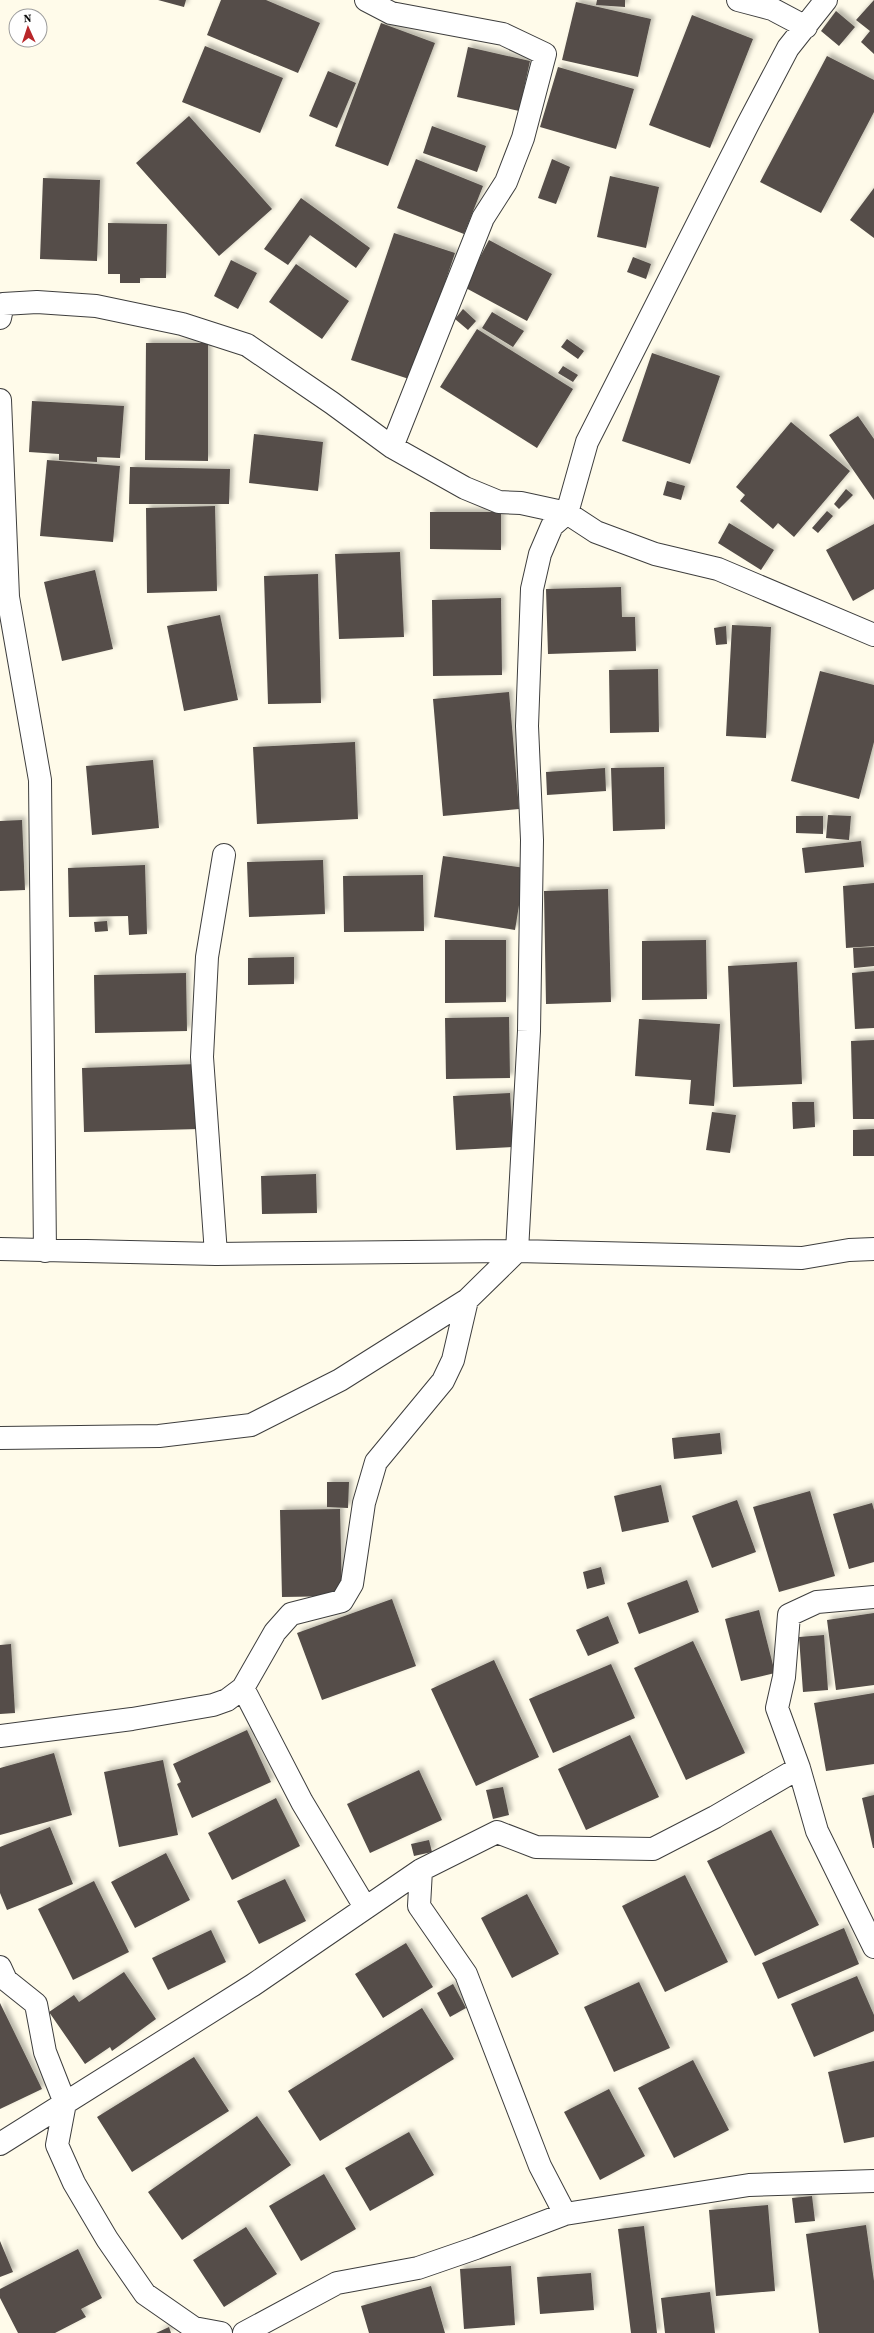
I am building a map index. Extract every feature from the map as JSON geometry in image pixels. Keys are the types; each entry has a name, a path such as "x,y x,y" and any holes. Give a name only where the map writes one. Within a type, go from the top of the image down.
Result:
{"street":[{"path":"366,0 391,13 502,34 545,54 523,138 506,182 483,218 392,447"},
{"path":"738,0 772,9 806,27"},
{"path":"0,1438 159,1436 250,1425 340,1380 467,1300 517,1251 529,1031 532,840 526,726 532,588 540,554 552,526 567,513 590,435 748,124 788,48 826,0"},
{"path":"0,318 4,304 37,302 96,306 197,328 247,345 332,403 392,447 465,488 499,502 521,503 567,513 596,532 655,554 718,569 874,635"},
{"path":"0,400 3,535 8,597 40,780 45,1251"},
{"path":"216,1254 202,1057 207,957 224,855"},
{"path":"0,1249 216,1254 517,1251 802,1258 849,1250 874,1250"},
{"path":"0,1736 132,1719 213,1705 227,1700 243,1688 275,1632 291,1614 342,1600 352,1584 364,1503 376,1462 443,1381 453,1360 467,1300"},
{"path":"874,1597 817,1602 788,1615 784,1677 777,1708 799,1768 817,1831 869,1924 874,1947"},
{"path":"243,1688 302,1802 365,1907"},
{"path":"0,2144 253,1985 421,1870 497,1832 536,1847 653,1849 715,1817 799,1768"},
{"path":"421,1870 419,1906 466,1974 540,2166 564,2214"},
{"path":"0,1967 6,1980 36,2004 45,2052 64,2104 58,2145 74,2182 107,2239 145,2294 196,2330 221,2333"},
{"path":"244,2333 337,2284 418,2268 476,2248 564,2214 750,2185 874,2181"}],"building":[{"path":"158,0 186,0 184,7"},
{"path":"221,0 266,0 320,23 298,73 207,35"},
{"path":"597,0 625,0 625,7 596,5"},
{"path":"874,0 874,54 861,42 870,31 856,20"},
{"path":"576,2 651,19 638,77 562,60"},
{"path":"836,11 855,27 839,46 821,31"},
{"path":"692,15 753,39 710,148 649,125"},
{"path":"381,23 435,43 388,166 335,146"},
{"path":"205,46 283,78 260,133 182,102"},
{"path":"468,47 530,61 519,111 457,97"},
{"path":"827,56 874,80 874,112 821,213 760,182"},
{"path":"558,67 634,89 616,149 540,127"},
{"path":"328,71 356,83 337,128 309,116"},
{"path":"189,116 272,209 219,256 136,163"},
{"path":"432,126 486,146 477,172 423,153"},
{"path":"416,159 483,186 464,234 397,208"},
{"path":"552,159 570,167 556,204 538,198"},
{"path":"610,176 659,187 646,248 597,237"},
{"path":"43,178 100,180 97,261 40,259"},
{"path":"874,188 874,238 850,220"},
{"path":"301,198 370,248 356,268 310,235 288,265 264,249"},
{"path":"108,223 167,224 166,278 140,278 140,283 120,283 120,274 108,274"},
{"path":"394,233 455,253 412,380 351,360"},
{"path":"489,240 552,274 527,321 464,287"},
{"path":"633,257 651,264 646,279 627,272"},
{"path":"231,260 257,273 238,309 214,296"},
{"path":"296,264 349,301 322,339 269,302"},
{"path":"463,309 476,321 468,330 455,319"},
{"path":"492,312 524,331 513,347 482,328"},
{"path":"477,329 573,389 537,448 440,387"},
{"path":"567,339 584,351 578,359 561,347"},
{"path":"146,343 208,343 208,461 145,460"},
{"path":"652,353 720,376 690,464 622,441"},
{"path":"563,366 578,375 573,382 558,373"},
{"path":"32,401 124,406 120,458 97,457 97,462 59,460 59,454 29,452"},
{"path":"858,416 874,439 874,500 829,435"},
{"path":"791,422 850,471 794,537 778,523 773,529 740,501 745,495 736,487"},
{"path":"254,434 323,442 318,491 249,483"},
{"path":"47,460 120,466 113,542 40,536"},
{"path":"130,467 230,469 229,504 129,504"},
{"path":"667,481 685,486 681,500 663,495"},
{"path":"846,489 853,495 839,509 834,504"},
{"path":"215,506 217,591 147,593 146,508"},
{"path":"827,511 833,516 818,533 812,528"},
{"path":"430,512 501,512 501,550 430,549"},
{"path":"729,523 774,550 761,570 718,543"},
{"path":"874,524 874,589 853,601 826,550"},
{"path":"400,552 404,637 339,639 335,554"},
{"path":"95,570 113,649 62,661 44,582"},
{"path":"318,574 321,703 268,704 264,576"},
{"path":"621,587 622,617 635,617 636,651 548,654 546,589"},
{"path":"501,598 502,675 433,676 432,600"},
{"path":"220,615 238,700 184,711 167,626"},
{"path":"732,625 771,627 766,738 726,736"},
{"path":"726,626 727,644 716,645 714,628"},
{"path":"658,669 659,732 610,733 609,670"},
{"path":"820,671 874,685 874,742 859,799 791,781"},
{"path":"509,692 519,809 443,816 433,699"},
{"path":"355,742 358,819 257,824 253,747"},
{"path":"153,760 159,828 92,835 86,766"},
{"path":"664,767 665,829 613,831 611,768"},
{"path":"605,768 606,791 547,795 546,772"},
{"path":"828,815 851,816 849,840 826,838"},
{"path":"796,816 823,816 823,834 796,833"},
{"path":"22,820 25,890 0,891 0,821"},
{"path":"861,841 864,867 805,873 802,848"},
{"path":"443,856 525,868 515,930 434,917"},
{"path":"323,860 325,914 249,917 247,862"},
{"path":"145,865 147,934 129,935 128,916 69,917 68,868"},
{"path":"423,875 424,931 344,932 343,876"},
{"path":"874,883 874,946 846,948 843,886"},
{"path":"608,889 611,1002 546,1004 544,891"},
{"path":"107,921 108,931 95,932 94,922"},
{"path":"445,940 506,940 506,1002 445,1003"},
{"path":"706,940 707,999 642,1000 642,941"},
{"path":"874,947 874,966 854,968 853,948"},
{"path":"294,957 294,984 248,985 248,958"},
{"path":"797,962 802,1084 733,1087 728,966"},
{"path":"874,971 874,1028 855,1029 852,973"},
{"path":"186,973 187,1031 95,1033 94,975"},
{"path":"509,1017 510,1078 446,1079 445,1018"},
{"path":"639,1019 720,1024 714,1106 689,1104 691,1080 635,1076"},
{"path":"874,1040 874,1119 853,1119 851,1041"},
{"path":"198,1064 199,1129 84,1132 82,1068"},
{"path":"510,1093 513,1147 456,1150 453,1096"},
{"path":"792,1102 814,1102 815,1127 793,1129"},
{"path":"712,1112 736,1115 730,1153 706,1150"},
{"path":"874,1129 874,1156 853,1156 853,1130"},
{"path":"316,1174 317,1213 262,1214 261,1176"},
{"path":"720,1433 722,1454 674,1459 672,1438"},
{"path":"327,1482 349,1482 348,1508 327,1507"},
{"path":"661,1485 669,1522 622,1532 614,1496"},
{"path":"810,1491 835,1576 779,1592 753,1507"},
{"path":"737,1500 756,1552 712,1568 692,1516"},
{"path":"872,1503 874,1510 874,1562 849,1569 833,1514"},
{"path":"340,1509 342,1596 282,1597 280,1510"},
{"path":"601,1567 605,1584 587,1589 583,1572"},
{"path":"687,1580 699,1612 639,1634 627,1603"},
{"path":"392,1599 416,1666 322,1700 297,1633"},
{"path":"759,1610 775,1673 741,1681 725,1619"},
{"path":"874,1613 874,1685 836,1690 827,1620"},
{"path":"608,1616 619,1643 588,1656 576,1630"},
{"path":"824,1635 828,1690 803,1692 799,1637"},
{"path":"693,1641 745,1753 686,1780 634,1668"},
{"path":"11,1644 15,1713 0,1714 0,1645"},
{"path":"494,1660 539,1757 476,1786 431,1689"},
{"path":"611,1664 635,1718 553,1753 529,1699"},
{"path":"874,1693 874,1764 826,1771 814,1703"},
{"path":"247,1730 271,1782 192,1818 177,1784 181,1782 173,1764"},
{"path":"630,1735 659,1797 586,1830 558,1769"},
{"path":"54,1753 72,1815 0,1835 0,1768"},
{"path":"163,1760 178,1835 119,1847 104,1772"},
{"path":"419,1770 442,1820 370,1853 347,1804"},
{"path":"503,1787 509,1815 493,1819 486,1790"},
{"path":"874,1795 874,1848 873,1848 862,1798"},
{"path":"276,1798 300,1846 232,1880 208,1833"},
{"path":"50,1827 73,1884 7,1910 0,1893 0,1847"},
{"path":"771,1830 819,1925 755,1956 707,1861"},
{"path":"429,1840 432,1852 414,1856 411,1844"},
{"path":"166,1853 190,1900 135,1928 111,1882"},
{"path":"685,1875 728,1962 665,1992 622,1906"},
{"path":"285,1879 306,1921 259,1944 237,1901"},
{"path":"94,1881 129,1952 73,1980 38,1909"},
{"path":"527,1894 559,1954 512,1978 481,1918"},
{"path":"844,1928 859,1964 778,1999 762,1963"},
{"path":"211,1930 226,1962 168,1990 152,1958"},
{"path":"406,1943 433,1987 383,2018 355,1974"},
{"path":"124,1972 156,2019 112,2051 110,2047 85,2064 49,2012 74,1995 79,2002"},
{"path":"857,1976 874,2015 874,2031 814,2057 791,2004"},
{"path":"639,1982 670,2048 614,2072 584,2007"},
{"path":"453,1984 466,2008 450,2017 437,1993"},
{"path":"0,2003 42,2089 0,2109"},
{"path":"422,2008 454,2059 320,2141 288,2091"},
{"path":"194,2057 229,2111 132,2172 97,2117"},
{"path":"693,2060 729,2130 674,2158 638,2088"},
{"path":"874,2061 874,2137 844,2143 828,2072"},
{"path":"609,2089 645,2156 600,2180 564,2112"},
{"path":"257,2116 291,2165 182,2240 148,2192"},
{"path":"409,2132 434,2175 370,2211 345,2168"},
{"path":"324,2174 356,2229 301,2261 269,2206"},
{"path":"812,2196 815,2221 795,2223 792,2198"},
{"path":"768,2205 775,2291 716,2296 709,2210"},
{"path":"866,2225 874,2281 874,2333 819,2333 806,2234"},
{"path":"644,2226 657,2333 631,2333 618,2229"},
{"path":"246,2227 277,2274 224,2307 193,2260"},
{"path":"0,2241 13,2272 0,2277"},
{"path":"78,2249 102,2298 81,2309 86,2317 55,2333 18,2333 0,2298 0,2289"},
{"path":"511,2266 515,2325 464,2329 460,2269"},
{"path":"591,2273 594,2310 540,2314 537,2277"},
{"path":"431,2286 445,2333 369,2333 361,2306"},
{"path":"710,2292 715,2333 665,2333 661,2298"},
{"path":"169,2327 171,2333 156,2333"}]}
